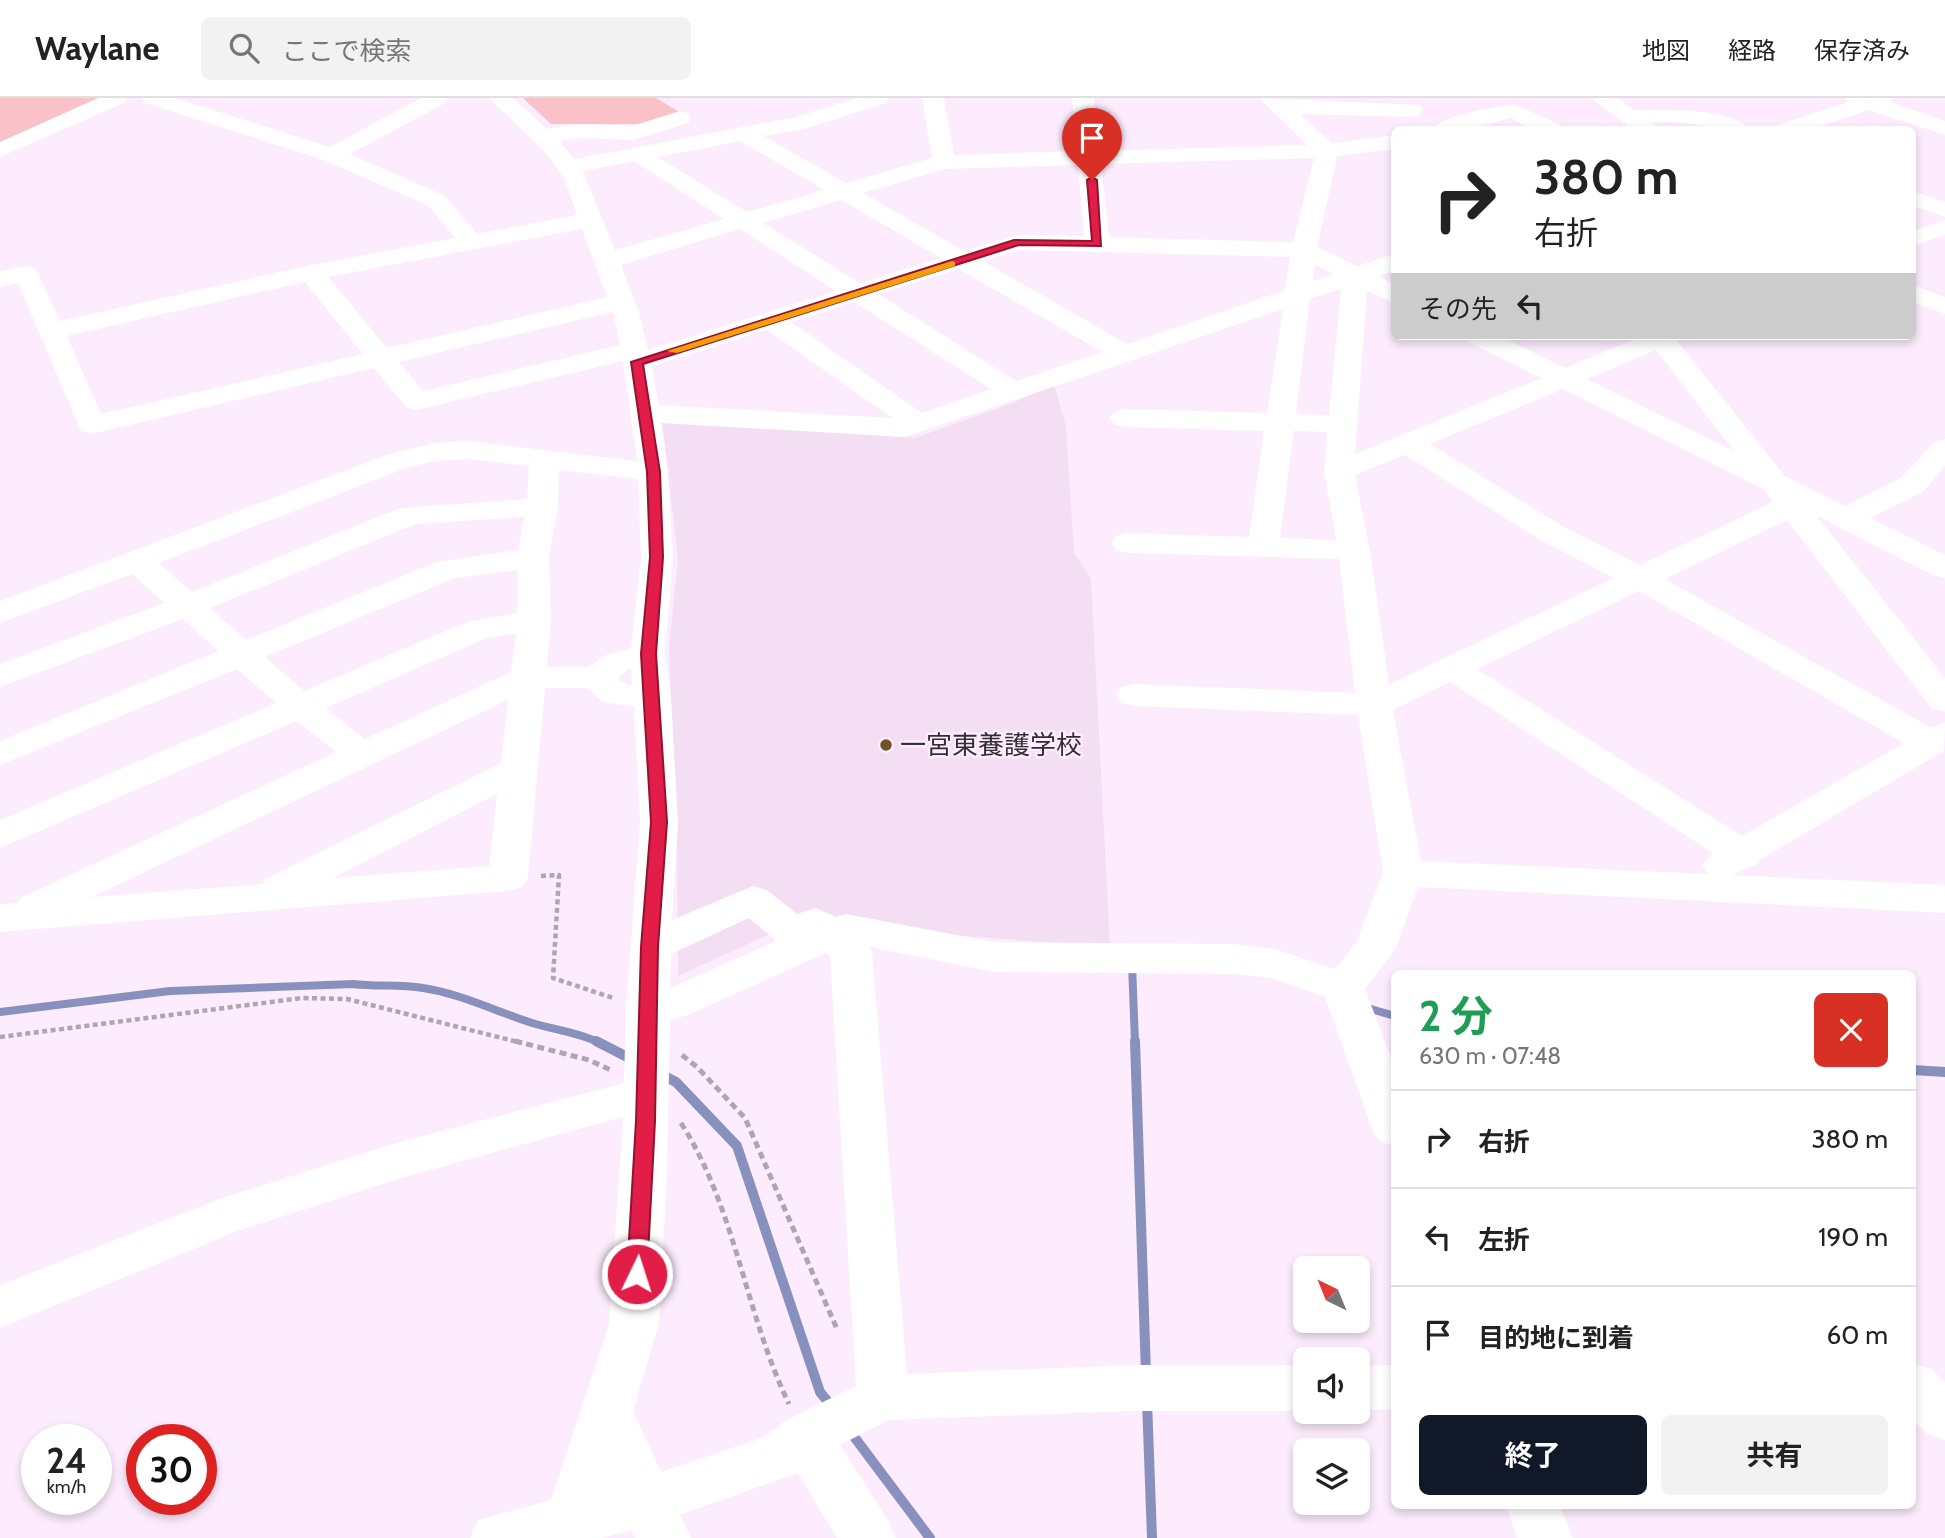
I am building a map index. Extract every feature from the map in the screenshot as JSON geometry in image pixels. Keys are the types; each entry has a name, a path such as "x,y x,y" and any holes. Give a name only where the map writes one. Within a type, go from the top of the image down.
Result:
{"street":[{"path":"0,150 116,98"},
{"path":"153,98 332,155 437,201 471,242"},
{"path":"332,155 437,98"},
{"path":"500,98 542,136 575,176 622,302 636,356 653,472 657,557 649,654 659,822 650,947 634,1324 570,1528"},
{"path":"568,167 800,123 877,98"},
{"path":"933,98 944,162"},
{"path":"1083,98 1091,158 1097,244"},
{"path":"1275,102 1406,104 1434,98"},
{"path":"1602,98 1641,124 1663,113 1718,121 1730,126"},
{"path":"1797,126 1869,99 1945,128"},
{"path":"1275,102 1327,152"},
{"path":"1406,104 1420,126"},
{"path":"1453,126 1514,111 1544,126"},
{"path":"542,136 578,131 634,133 680,118"},
{"path":"744,134 1123,353"},
{"path":"604,257 944,162 1327,152 1391,143"},
{"path":"1263,548 1304,250 1327,152"},
{"path":"638,154 1013,391"},
{"path":"1916,199 1945,210"},
{"path":"51,331 311,273 590,220"},
{"path":"1916,238 1945,227"},
{"path":"311,273 424,410 770,320 1018,242 1304,250 1391,293"},
{"path":"646,414 695,414 905,428 1391,263"},
{"path":"0,279 27,274 91,425 622,302"},
{"path":"1343,987 1375,948 1403,873 1374,705 1354,550 1339,471 1355,275"},
{"path":"1916,294 1945,306"},
{"path":"770,320 918,424"},
{"path":"1487,340 1784,494 1846,518 1945,568"},
{"path":"1339,471 1655,340"},
{"path":"1664,340 1945,701"},
{"path":"1124,418 1342,424"},
{"path":"1407,443 1553,534 1938,739"},
{"path":"1846,518 1912,485 1945,448"},
{"path":"0,613 400,460 435,452 467,450 653,472"},
{"path":"3,920 508,878 526,678 534,620 533,558 542,507 544,459"},
{"path":"1912,485 1945,497"},
{"path":"1134,695 1374,705 1640,578 1784,494"},
{"path":"0,676 187,606 411,515 542,507"},
{"path":"1127,543 1354,550"},
{"path":"0,754 448,569 533,558"},
{"path":"137,561 299,705 363,756"},
{"path":"0,835 479,629 534,620"},
{"path":"3,920 363,756 526,678 596,677 618,662 649,654"},
{"path":"1452,668 1744,855"},
{"path":"596,677 616,694 653,698"},
{"path":"1679,887 1744,855 1938,739"},
{"path":"262,897 518,769"},
{"path":"1403,873 1945,899"},
{"path":"650,947 753,900 793,933 816,922 851,952 841,1418 868,1538"},
{"path":"0,1307 222,1217 399,1160 647,1058 673,1004 846,928 994,957 1248,960 1275,964 1343,987"},
{"path":"1343,987 1391,1118"},
{"path":"1916,1383 1945,1380"},
{"path":"1916,1386 1945,1417"},
{"path":"1370,1388 1391,1387"},
{"path":"498,1538 656,1520 782,1455 841,1418 1148,1388 1293,1388"},
{"path":"606,1410 656,1520"},
{"path":"1534,1509 1545,1538"}],"path":[{"path":"508,878 559,876 553,978 647,1058 673,1048 697,1067 745,1118 843,1342"}],"shaded area":[{"path":"0,98 102,98 0,145"},
{"path":"523,98 656,98 681,113 638,124 551,124"},
{"name":"一宮東養護学校","path":"1054,384 1066,427 1074,553 1091,579 1110,947 872,929 812,915 678,976 677,843 669,647 678,559 662,419 915,438 1013,403"}],"waterway":[{"path":"1132,964 1135,1043"},
{"path":"0,1012 170,991 353,984 405,986 450,994 532,1023 596,1041"},
{"path":"1364,1007 1391,1015"},
{"path":"596,1041 600,1043"},
{"path":"596,1041 633,1060"},
{"path":"1135,1041 1146,1374"},
{"path":"1916,1070 1945,1072"},
{"path":"660,1074 676,1082 737,1146 820,1392 833,1408"},
{"path":"1147,1401 1152,1538"},
{"path":"849,1430 930,1538"}],"slow traffic":[{"path":"673,351 952,264"}],"place":[{"name":"一宮東養護学校","path":"886,745"}],"route":[{"path":"637,1274 644,1175 650,947 659,822 649,654 657,557 653,472 637,362 1018,242 1097,244 1092,180"}]}
